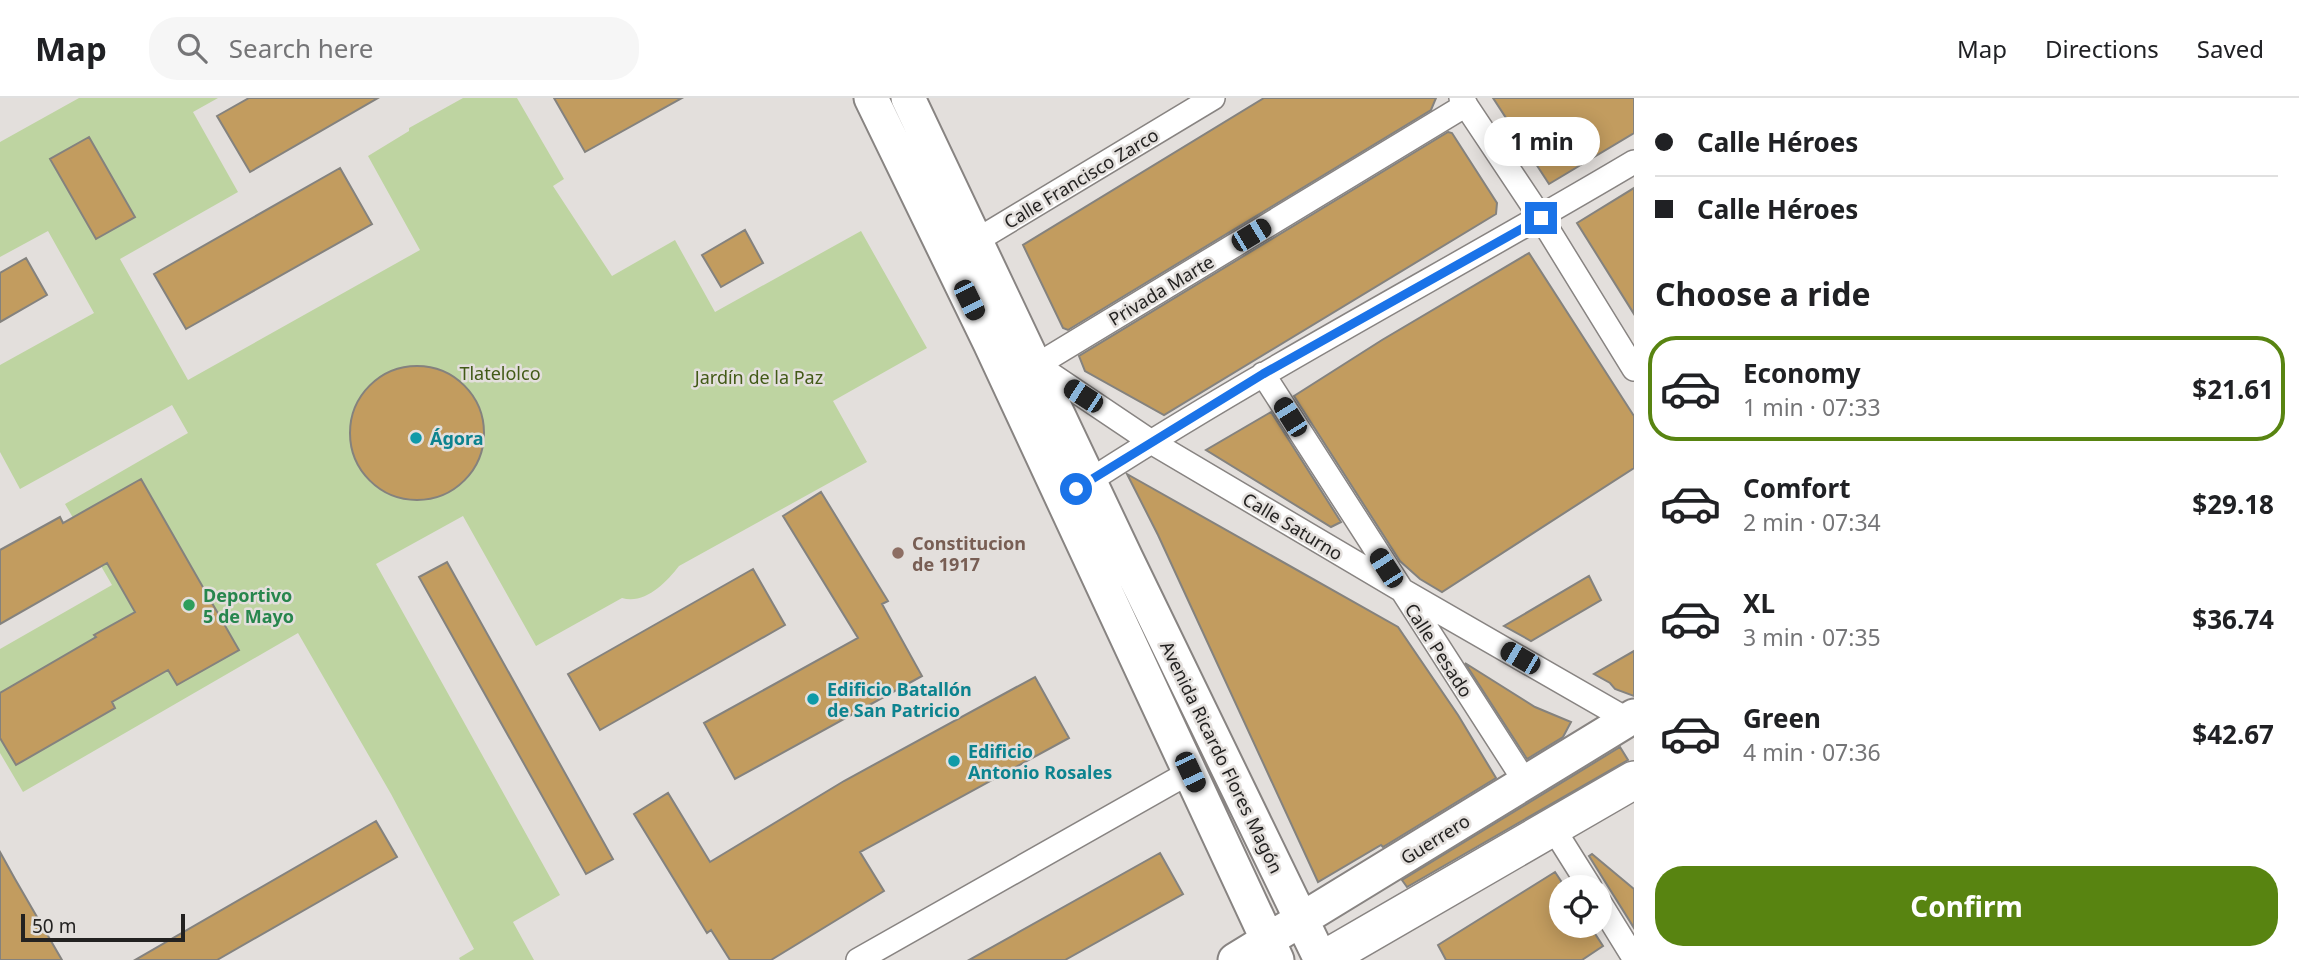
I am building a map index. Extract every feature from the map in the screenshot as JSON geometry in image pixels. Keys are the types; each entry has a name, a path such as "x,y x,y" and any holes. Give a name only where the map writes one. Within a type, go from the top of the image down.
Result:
{"main road":[{"name":"Avenida Ricardo Flores Magón","path":"871,98 949,258 1076,489 1322,960"},
{"name":"Avenida Ricardo Flores Magón","path":"908,98 1037,365 1076,489 1190,772 1272,951"},
{"name":"Guerrero","path":"1236,960 1272,951 1302,921 1631,718"},
{"path":"1322,960 1634,780"},
{"path":"1235,869 1247,878 1255,880 1268,870 1272,860"}],"street":[{"name":"Calle Francisco Zarco","path":"949,258 1213,98"},
{"path":"1463,102 1541,218 1634,369"},
{"name":"Privada Marte","path":"1037,365 1463,102"},
{"path":"1076,489 1263,374 1541,218 1634,162"},
{"name":"Calle Saturno","path":"1037,365 1153,443 1400,589 1631,718"},
{"name":"Calle Pesado","path":"1263,374 1525,783"},
{"path":"858,960 1190,772"},
{"path":"1553,828 1582,875"},
{"path":"1612,922 1634,958"}],"green space":[{"name":"Tlatelolco","path":"79,98 218,98 193,112 238,192 120,259 188,380 420,250 368,156 409,131 409,128 463,98 517,98 564,179 553,186 612,276 675,240 715,312 861,231 927,348 833,401 867,462 679,566 654,591 638,598 622,598 536,646 463,516 376,564 560,895 513,922 534,960 460,960 459,958 474,949 391,794 298,633 23,792 0,753 0,649 112,585 65,504 188,433 172,405 20,489 0,452 0,365 94,313 48,231 0,257 0,142"}],"building":[{"path":"249,98 378,98 250,172 217,116"},
{"path":"554,98 682,98 585,152"},
{"path":"1264,98 1436,98 1431,110 1068,330 1063,328 1023,245"},
{"path":"1493,98 1634,98 1634,133 1549,184"},
{"path":"1448,132 1452,133 1497,203 1496,214 1164,415 1085,371 1079,356"},
{"path":"89,137 135,217 96,239 50,159"},
{"path":"340,168 372,224 186,329 154,274"},
{"path":"1634,188 1634,314 1577,223"},
{"path":"745,230 763,263 721,287 702,255"},
{"path":"1529,253 1634,416 1634,468 1442,592 1420,579 1400,561 1294,396"},
{"path":"26,258 47,295 0,322 0,273"},
{"name":"Ágora","path":"417,366 443,371 465,385 479,407 484,433 479,459 465,481 443,495 417,500 391,495 369,481 355,459 350,433 355,407 369,385 391,371"},
{"path":"1271,412 1341,522 1331,527 1206,450"},
{"path":"1127,474 1398,627 1458,715 1496,778 1383,847 1381,845 1318,882 1158,535"},
{"path":"141,479 239,650 177,685 168,670 112,702 115,708 16,765 0,738 0,693 135,612 107,563 0,624 0,550 60,517 63,523"},
{"name":"Edificio Batallón de San Patricio","path":"821,492 888,601 882,604 922,676 735,779 704,723 858,638 783,516"},
{"path":"447,562 613,859 586,874 419,577"},
{"path":"753,569 785,625 600,730 568,674"},
{"path":"1589,576 1601,600 1531,641 1504,626"},
{"path":"1634,651 1634,696 1615,689 1594,674"},
{"path":"1465,663 1535,707 1571,722 1563,737 1527,759"},
{"path":"1035,677 1069,738 860,852 884,891 771,960 730,960 711,930 707,933 634,814 668,793 710,862 844,781"},
{"path":"1620,747 1628,760 1407,887 1402,880"},
{"path":"376,821 397,857 217,960 135,960"},
{"path":"0,852 15,879 62,960 0,960"},
{"path":"1160,853 1183,894 1065,960 969,960"},
{"path":"1592,854 1634,889 1634,928 1612,893 1612,875 1601,875 1589,856"},
{"path":"1549,876 1549,938 1598,938 1603,946 1582,960 1446,960 1438,945"}],"place":[{"name":"Ágora","path":"416,438"},
{"name":"Constitucion de 1917","path":"898,553"},
{"name":"Deportivo 5 de Mayo","path":"189,605"},
{"name":"Edificio Batallón de San Patricio","path":"813,699"},
{"name":"Edificio Antonio Rosales","path":"954,761"}],"route":[{"path":"1076,489 1263,374 1541,218"}],"park label":[{"name":"Jardín de la Paz","path":"759,377"}]}
